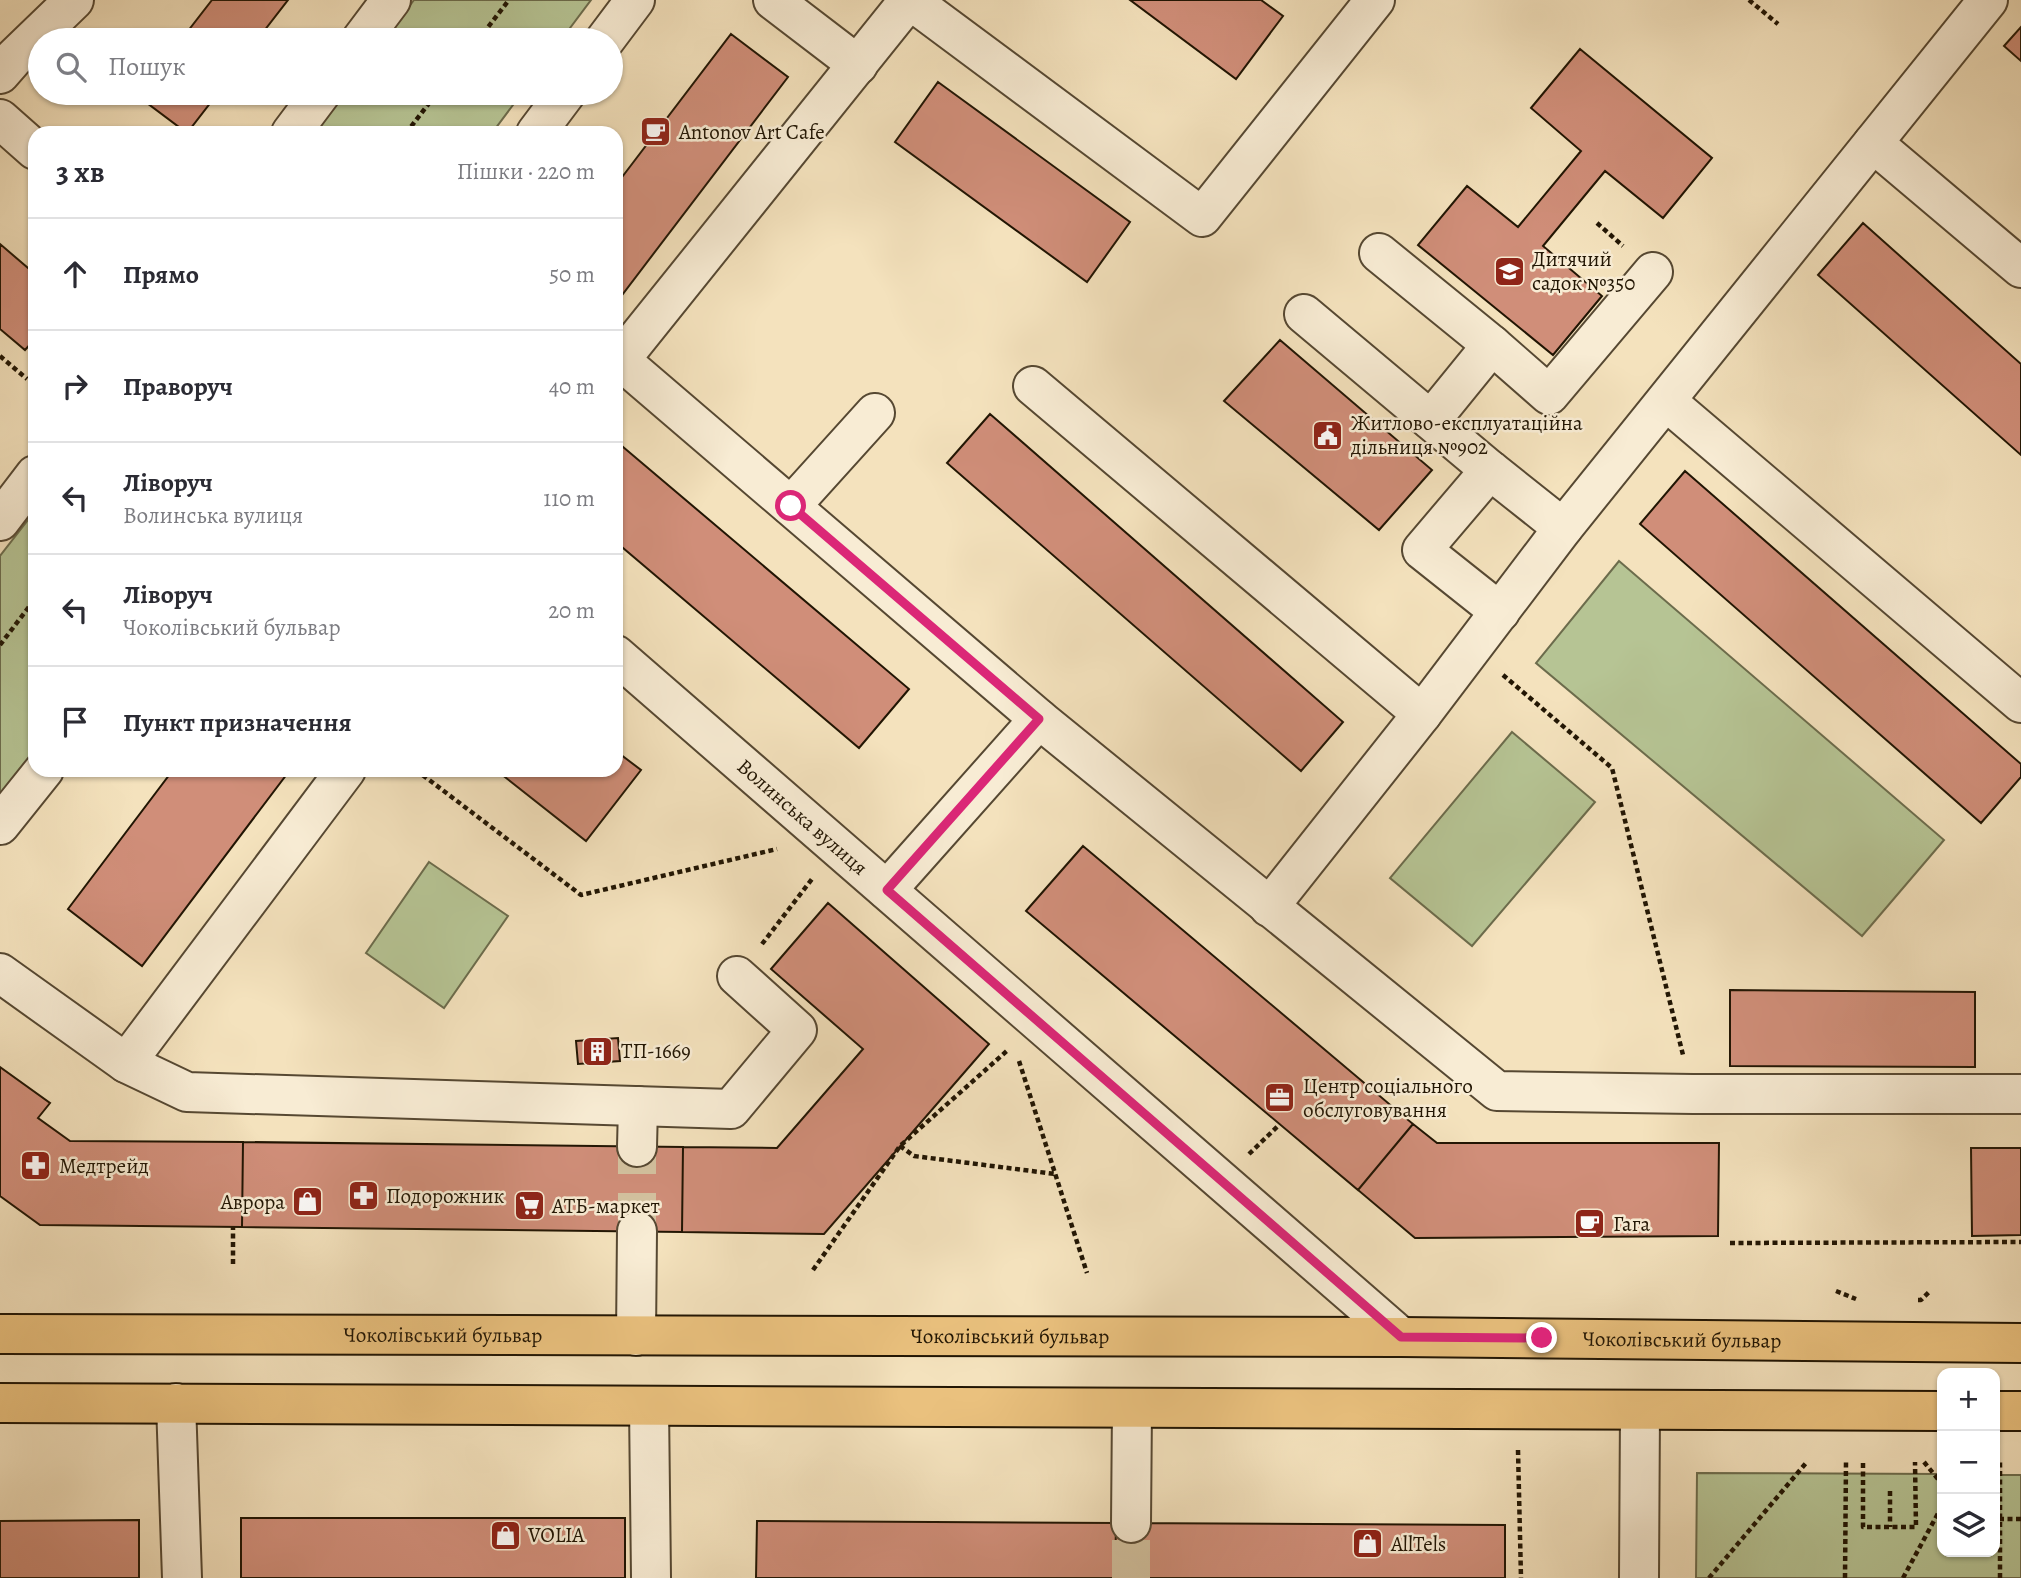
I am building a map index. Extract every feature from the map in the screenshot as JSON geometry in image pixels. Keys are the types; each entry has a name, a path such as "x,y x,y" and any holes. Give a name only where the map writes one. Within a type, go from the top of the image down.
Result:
{"main road":[{"name":"Чоколівський бульвар","path":"0,1334 1401,1337 2021,1343"},
{"path":"0,1403 1937,1411"},
{"path":"2000,1411 2021,1411"}],"street":[{"path":"45,28 74,0"},
{"path":"369,28 391,0"},
{"path":"614,28 635,0"},
{"path":"774,0 858,65"},
{"path":"623,356 909,0 1202,217 1369,2"},
{"path":"1269,906 1422,714 1563,528 1988,0"},
{"path":"0,74 28,44"},
{"path":"296,126 312,105"},
{"path":"541,126 557,105"},
{"path":"0,119 28,144"},
{"path":"1873,143 2021,268"},
{"path":"1379,253 1549,395 1653,272"},
{"path":"1304,314 1563,528"},
{"path":"1431,420 1492,345"},
{"path":"623,366 1039,719 1497,1091 2021,1094"},
{"path":"1033,386 1422,714"},
{"path":"1666,401 2021,703"},
{"path":"791,506 875,413"},
{"path":"1490,470 1422,550 1500,612"},
{"path":"0,521 28,484"},
{"name":"Волинська вулиця","path":"623,661 1401,1337"},
{"path":"887,890 1039,719"},
{"path":"0,825 38,777"},
{"path":"125,1063 341,777"},
{"path":"0,973 125,1063 187,1092 731,1109 797,1030 737,976"},
{"path":"637,1147 638,1107"},
{"path":"636,1336 637,1231"},
{"path":"176,1403 182,1578"},
{"path":"649,1406 651,1578"},
{"path":"1131,1523 1132,1408"},
{"path":"1639,1578 1640,1411"}],"path":[{"path":"487,28 509,0"},
{"path":"1749,0 1778,24"},
{"path":"412,126 428,105"},
{"path":"0,356 27,379"},
{"path":"0,645 28,608"},
{"path":"1472,649 1612,768 1693,1094"},
{"path":"425,777 582,895 783,848"},
{"path":"737,976 815,875"},
{"path":"813,1270 900,1146 1014,1045"},
{"path":"1018,1058 1087,1273"},
{"path":"1248,1155 1280,1124"},
{"path":"900,1146 914,1156 1055,1174"},
{"path":"233,1227 233,1264"},
{"path":"1730,1243 2021,1242"},
{"path":"1836,1291 1857,1299"},
{"path":"1921,1300 1930,1291"},
{"path":"1518,1450 1521,1578"},
{"path":"1924,1461 1937,1478"},
{"path":"1709,1578 1806,1462"},
{"path":"1845,1578 1846,1462"},
{"path":"1863,1462 1863,1527 1916,1527 1915,1462"},
{"path":"1890,1492 1890,1527"},
{"path":"1903,1578 1937,1515"},
{"path":"2000,1519 2021,1519"},
{"path":"2000,1557 2000,1578"}],"green space":[{"path":"414,0 591,0 570,28 393,28"},
{"path":"336,105 513,105 497,126 320,126"},
{"path":"28,520 28,760 0,796 0,556"},
{"path":"1619,561 1944,840 1862,936 1536,663"},
{"path":"1512,732 1595,802 1472,946 1390,878"},
{"path":"429,862 508,916 444,1008 366,953"},
{"path":"1697,1473 1937,1474 1937,1557 2000,1557 2000,1475 2021,1475 2021,1578 1696,1578"}],"building":[{"path":"212,0 288,0 266,28 190,28"},
{"path":"1130,0 1261,0 1283,16 1236,79"},
{"path":"2021,27 2021,61 2004,46"},
{"path":"731,34 788,77 623,294 623,176"},
{"path":"1580,49 1712,158 1663,218 1605,171 1543,246 1602,296 1553,355 1418,245 1467,186 1518,227 1581,151 1531,108"},
{"path":"938,82 1130,222 1087,282 895,142"},
{"path":"150,105 209,105 192,126 178,126"},
{"path":"1863,223 2021,364 2021,455 1818,275"},
{"path":"0,244 28,268 28,347 25,350 0,329"},
{"name":"Житлово-експлуатаційна дільниця №902","path":"1280,340 1432,470 1379,530 1224,401"},
{"path":"990,414 1343,722 1301,771 947,463"},
{"path":"623,447 909,689 859,748 623,548"},
{"path":"1685,471 2021,764 2021,777 1981,823 1640,524"},
{"path":"623,756 641,770 586,841 505,777 623,777"},
{"path":"168,777 285,777 142,966 68,909"},
{"path":"1083,846 1413,1124 1358,1190 1026,911"},
{"path":"828,903 989,1044 824,1234 682,1232 683,1147 777,1148 863,1049 771,969"},
{"path":"1730,990 1975,992 1975,1067 1730,1066"},
{"name":"ТП-1669","path":"618,1038 620,1061 578,1064 576,1041"},
{"path":"0,1067 50,1103 38,1118 70,1141 243,1142 242,1227 40,1225 0,1196"},
{"path":"1413,1124 1437,1143 1719,1143 1718,1236 1415,1238 1358,1190"},
{"path":"243,1142 683,1147 682,1232 242,1227"},
{"path":"1971,1148 2021,1148 2021,1235 1972,1236"},
{"path":"241,1518 625,1518 625,1578 241,1578"},
{"path":"139,1520 139,1578 0,1578 0,1521"},
{"path":"757,1521 1116,1523 1115,1578 756,1578"},
{"path":"1116,1523 1505,1525 1505,1578 1115,1578"}],"tunnel":[{"path":"637,1147 637,1231"},
{"path":"1131,1523 1131,1578"}],"place":[{"name":"Antonov Art Cafe","path":"656,132"},
{"name":"Дитячий садок №350","path":"1509,271"},
{"name":"Житлово-експлуатаційна дільниця №902","path":"1328,435"},
{"name":"ТП-1669","path":"598,1051"},
{"name":"Центр соціального обслуговування","path":"1280,1098"},
{"name":"Медтрейд","path":"36,1166"},
{"name":"Подорожник","path":"363,1196"},
{"name":"Аврора","path":"308,1202"},
{"name":"АТБ-маркет","path":"529,1206"},
{"name":"Гага","path":"1590,1224"},
{"name":"VOLIA","path":"505,1535"},
{"name":"AllTels","path":"1368,1544"}],"route":[{"path":"791,506 1039,719 887,890 1401,1337 1542,1338"}]}
